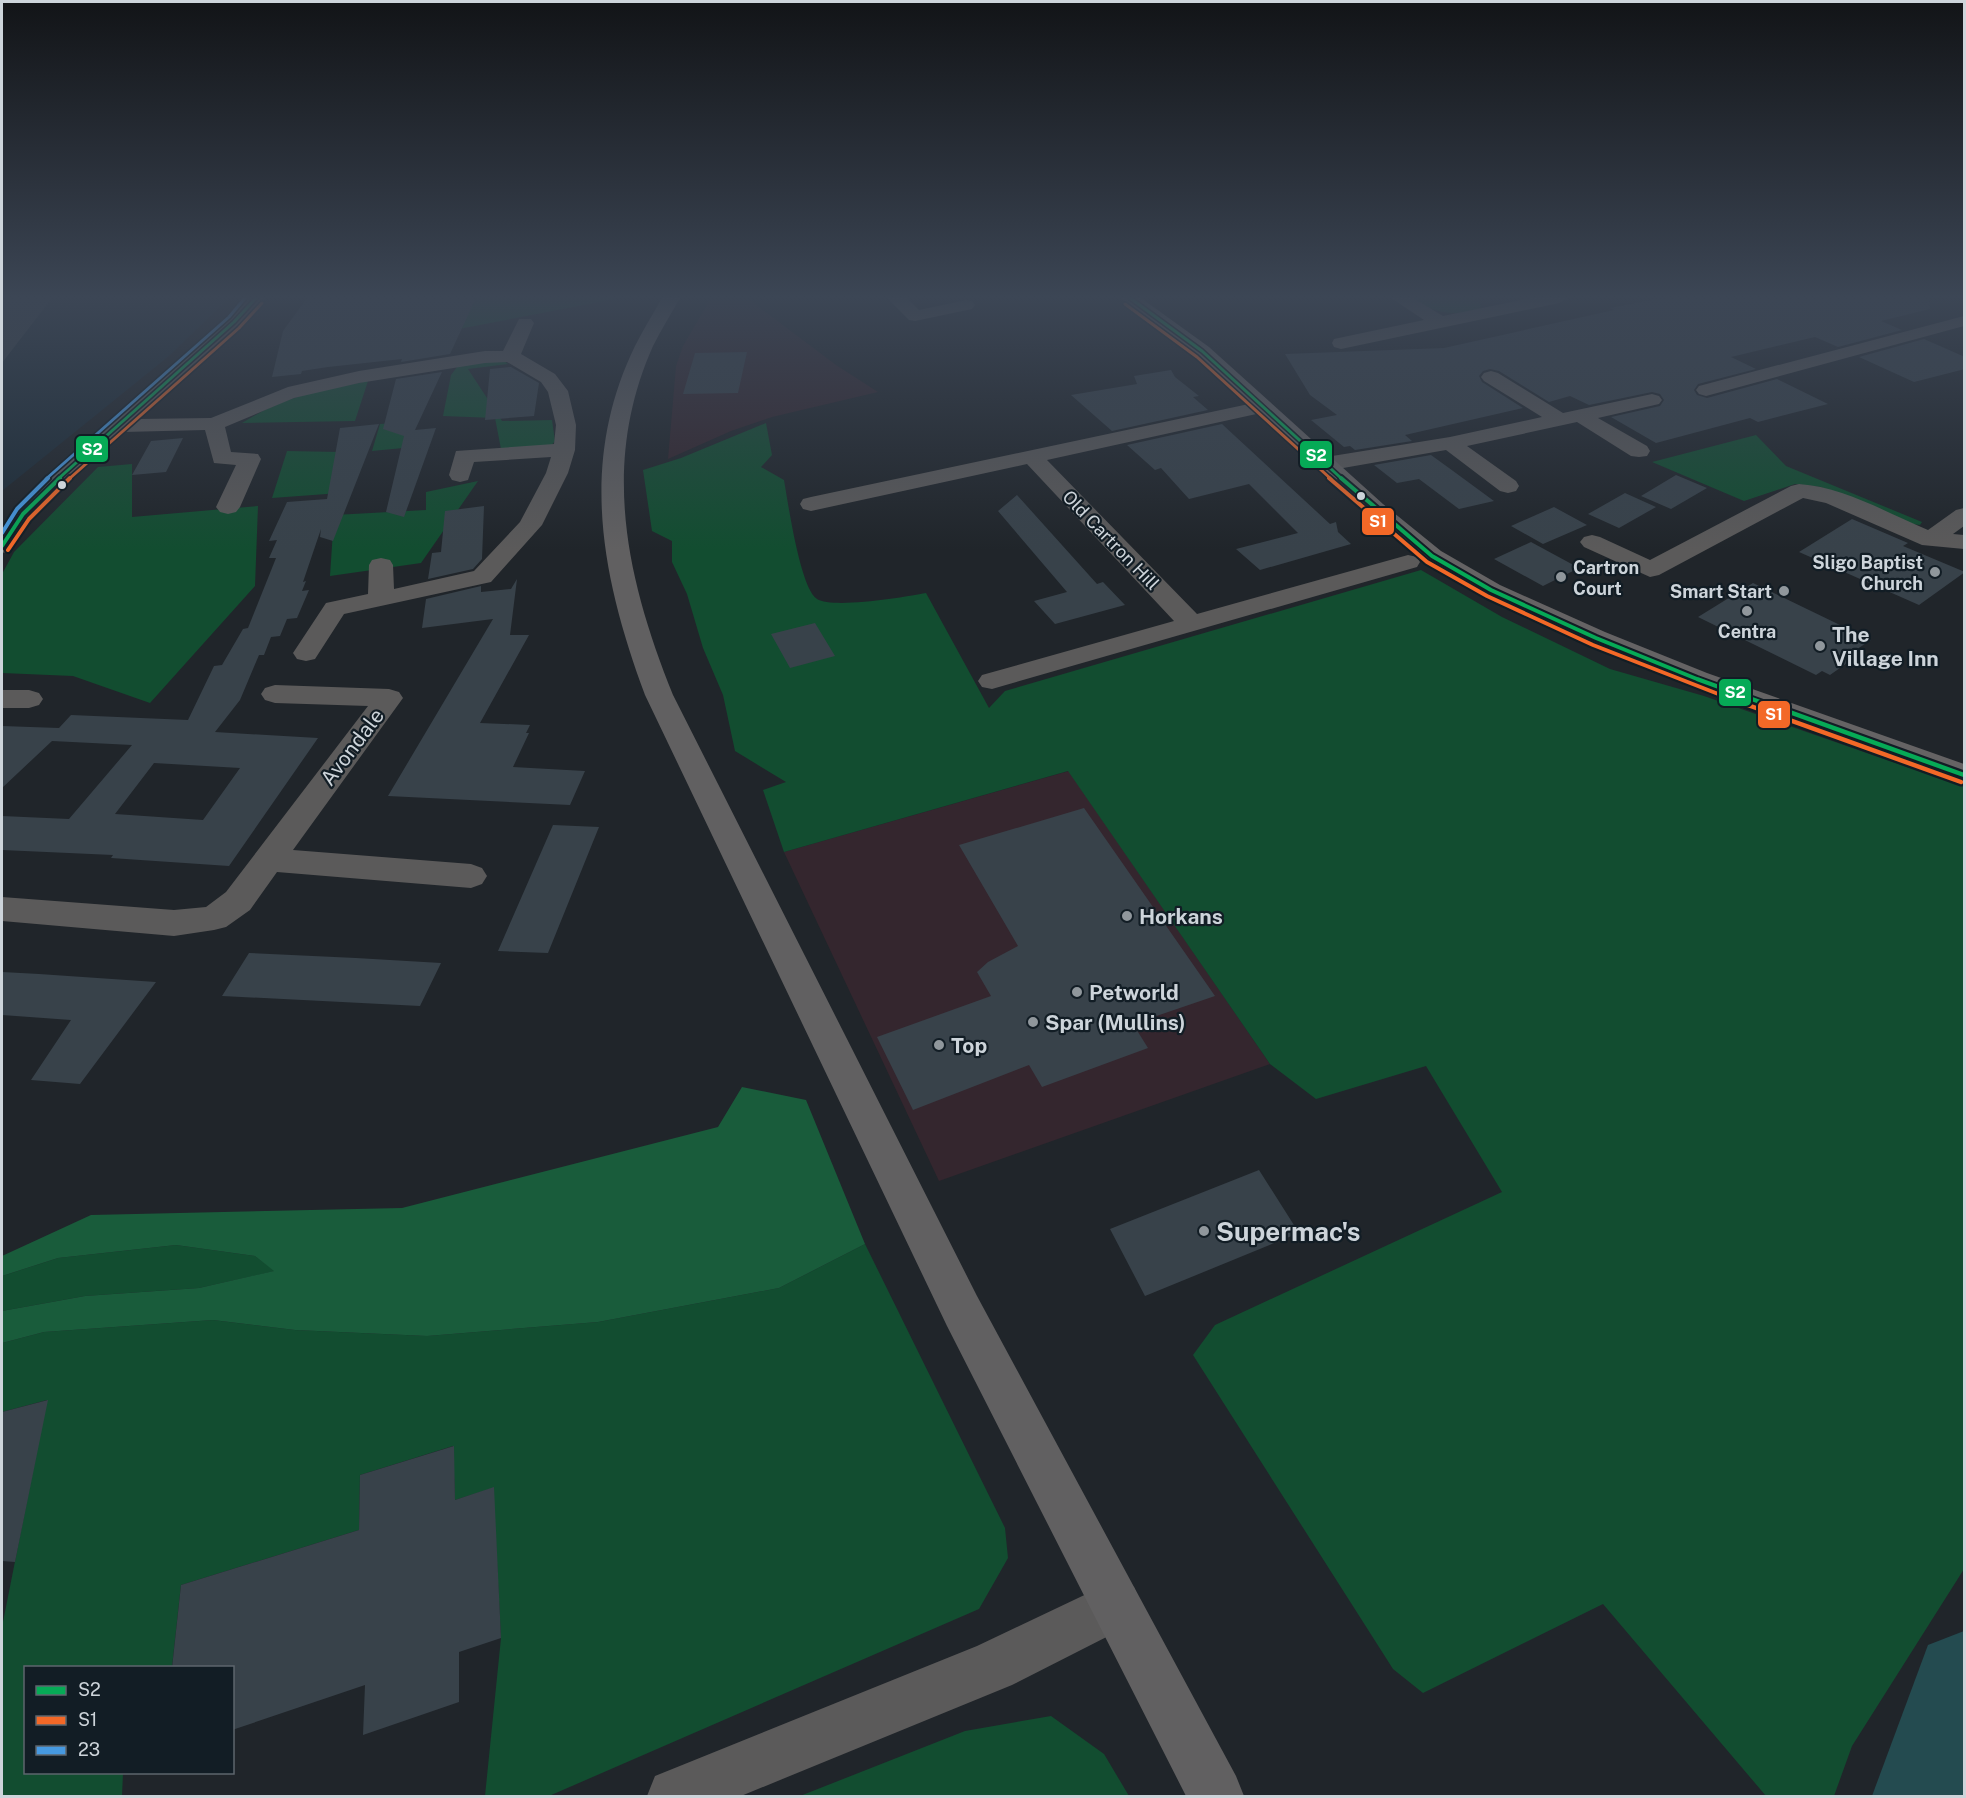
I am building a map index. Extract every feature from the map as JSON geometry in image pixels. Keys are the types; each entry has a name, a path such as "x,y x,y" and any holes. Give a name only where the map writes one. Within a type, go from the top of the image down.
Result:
{"highway":[{"path":"629,382 613,448 612,511 618,572 639,648 658,695 883,1155 1216,1797"}],"main road":[{"path":"1236,382 1375,509 1432,556 1491,590 1596,638 1697,679 1965,775"}],"street":[{"path":"2,546 23,514 46,490 168,382"},
{"path":"119,426 214,424 288,393 346,382"},
{"path":"306,653 335,608 482,578 530,525 557,473 564,450 566,425 558,391 551,382"},
{"path":"1501,382 1639,451"},
{"path":"1707,390 1737,382"},
{"path":"1326,464 1450,443 1652,400"},
{"path":"811,504 1263,407"},
{"path":"214,424 222,458 250,459 228,507"},
{"path":"1450,443 1508,486"},
{"path":"460,475 464,456 564,450"},
{"name":"Old Cartron Hill","path":"1031,456 1192,624"},
{"path":"1592,542 1650,570 1799,491 1815,492 1834,498 1930,540 1965,542"},
{"path":"1930,540 1965,515"},
{"path":"992,681 1408,562"},
{"path":"381,565 381,599"},
{"name":"Avondale","path":"2,909 174,923 214,918 238,901 389,698 275,694"},
{"path":"269,860 471,876"},
{"path":"675,1797 993,1666 1116,1605"}],"shaded area":[{"path":"2,382 137,382 2,491"},
{"path":"675,382 862,382 878,392 772,417 731,431 668,459"},
{"path":"1069,771 1270,1064 939,1181 784,852"}],"green space":[{"path":"368,382 355,421 242,423 288,400 318,391"},
{"path":"450,382 476,382 502,421 552,420 555,441 551,446 501,449 495,418 443,416"},
{"path":"411,422 403,448 372,451 380,424"},
{"path":"766,423 772,455 761,467 784,480 800,562 811,592 817,599 838,603 926,593 989,708 1005,691 1421,570 1502,617 1610,669 1704,696 1964,787 1964,1569 1852,1746 1834,1796 1766,1796 1603,1604 1423,1693 1393,1669 1193,1355 1215,1325 1502,1192 1426,1066 1316,1099 1270,1064 1068,771 784,852 763,790 786,782 735,751 723,695 703,648 687,594 672,562 672,541 652,531 643,470 681,458"},
{"path":"1756,435 1786,466 1922,522 1920,525 1905,523 1821,487 1795,484 1744,501 1652,462"},
{"path":"287,451 340,452 340,493 272,498"},
{"path":"132,464 132,517 258,506 255,586 150,703 73,676 2,673 2,574 14,552 98,467"},
{"path":"478,481 421,563 330,576 334,515 426,510 426,492"},
{"path":"742,1087 806,1100 865,1244 779,1288 598,1322 427,1336 295,1330 213,1320 44,1332 2,1343 2,1311 85,1296 199,1288 274,1271 255,1256 176,1245 58,1258 2,1276 2,1256 91,1215 402,1208 718,1127"},
{"path":"865,1244 1005,1528 1008,1558 979,1609 549,1796 485,1796 501,1638 493,1488 455,1500 453,1446 360,1475 359,1530 181,1585 172,1666 24,1666 24,1774 123,1774 122,1796 2,1796 2,1627 47,1400 2,1412 2,1343 44,1332 213,1320 295,1330 427,1336 598,1322 779,1288"},
{"path":"176,1245 255,1256 275,1271 199,1288 85,1296 2,1311 2,1276 58,1258"},
{"path":"1051,1716 1104,1754 1129,1796 800,1796 965,1731"}],"building":[{"path":"395,382 437,382 415,430 436,428 404,517 386,512 404,436 383,429"},
{"path":"489,382 539,383 534,416 485,420"},
{"path":"687,382 740,382 738,393 683,394"},
{"path":"1136,382 1181,382 1199,396 1193,397 1208,410 1112,431 1071,395 1137,384"},
{"path":"1302,382 1482,382 1523,408 1405,435 1412,441 1355,450 1350,446 1344,447 1311,420 1337,415 1310,395"},
{"path":"1517,382 1706,382 1698,384 1694,390 1697,395 1707,398 1766,382 1783,382 1828,404 1758,422 1750,418 1656,443 1611,417 1660,406 1664,400 1660,394 1652,392 1589,405 1570,396 1549,402"},
{"path":"379,424 333,541 320,537 321,529 303,582 306,581 302,591 309,590 297,618 287,619 280,636 271,637 264,655 259,655 240,700 215,732 318,738 229,866 111,858 113,855 2,850 2,816 69,819 132,745 52,741 2,788 2,726 59,728 71,715 188,720 214,666 222,665 243,629 248,628 276,558 269,558 277,540 269,541 287,502 327,499 340,428","holes":["154,763 240,768 203,820 115,814"]},
{"path":"1222,424 1330,524 1336,522 1338,532 1351,544 1260,570 1236,549 1298,533 1249,484 1189,499 1161,468 1155,470 1127,445"},
{"path":"183,438 166,472 132,475 151,441"},
{"path":"1431,455 1494,501 1459,509 1419,479 1397,483 1374,465"},
{"path":"1676,475 1707,488 1671,509 1641,496"},
{"path":"1625,493 1656,507 1619,528 1588,514"},
{"path":"1017,495 1097,584 1103,582 1125,605 1055,624 1034,601 1067,592 998,511"},
{"path":"484,506 482,559 473,569 428,579 432,553 441,552 445,511"},
{"path":"1554,507 1587,525 1543,544 1511,526"},
{"path":"1852,519 1908,543 1903,546 1965,572 1919,605 1799,552"},
{"path":"1531,542 1579,568 1543,586 1494,559"},
{"path":"517,579 510,635 529,635 480,723 530,725 526,733 529,733 513,767 585,771 570,805 388,796 493,619 422,628 426,599 481,586 481,592 511,589"},
{"path":"1753,583 1871,640 1851,653 1857,656 1830,675 1822,671 1816,675 1698,617"},
{"path":"815,623 835,656 790,668 771,634"},
{"path":"1084,808 1215,996 1133,1024 1148,1048 1042,1087 1029,1065 913,1110 877,1037 991,996 977,972 988,962 1018,946 959,845"},
{"path":"553,825 599,827 548,953 498,951"},
{"path":"249,953 441,963 420,1006 222,996"},
{"path":"2,972 156,982 80,1084 31,1080 71,1020 2,1015"},
{"name":"Supermac's","path":"1259,1170 1299,1233 1145,1296 1110,1229"},
{"path":"48,1400 15,1562 2,1561 2,1412"},
{"path":"454,1446 455,1500 494,1487 501,1638 459,1652 459,1702 363,1735 365,1685 234,1729 234,1666 172,1666 181,1585 359,1530 360,1475"}],"waterway":[{"path":"1925,1796 1964,1681"}],"transit line":[{"name":"23","path":"2,533 17,509 41,484 156,382"},
{"name":"S2","path":"2,546 23,514 46,490 167,382"},
{"name":"S1","path":"8,550 29,519 51,495 178,382"},
{"name":"S1","path":"1224,382 1370,515 1427,562 1487,596 1593,645 1694,686 1961,782"},
{"name":"S2","path":"1236,382 1375,509 1432,556 1491,590 1596,638 1697,679 1964,775"}],"place":[{"name":"Sligo Baptist Church","path":"1935,572"},
{"name":"Cartron Court","path":"1561,577"},
{"name":"Smart Start","path":"1784,591"},
{"name":"Centra","path":"1747,611"},
{"name":"The Village Inn","path":"1820,646"},
{"name":"Horkans","path":"1127,916"},
{"name":"Petworld","path":"1077,992"},
{"name":"Spar (Mullins)","path":"1033,1022"},
{"name":"Top","path":"939,1045"},
{"name":"Supermac's","path":"1204,1231"}]}
